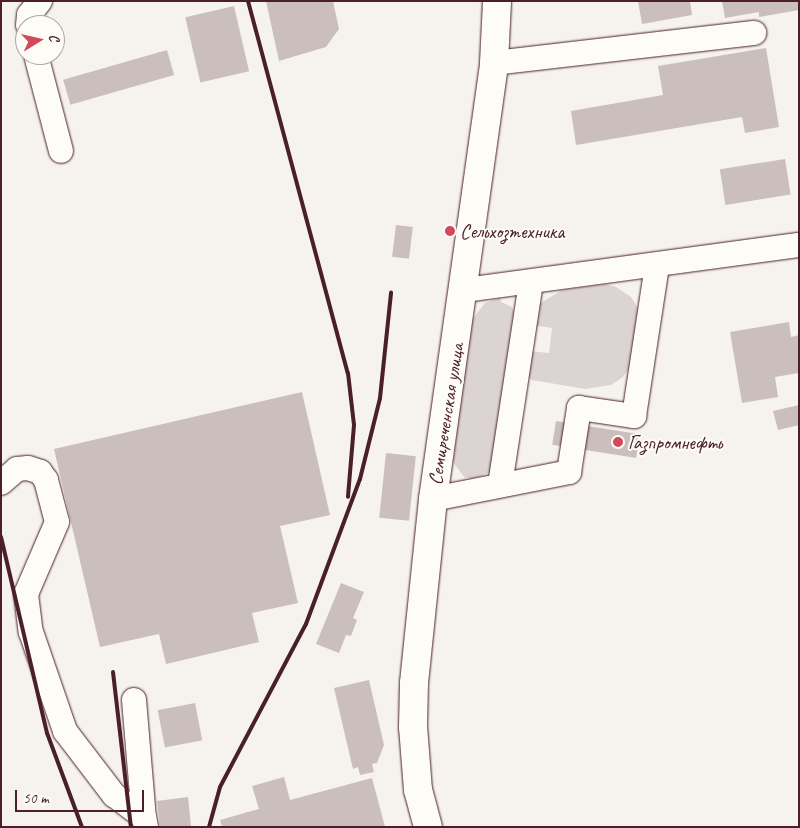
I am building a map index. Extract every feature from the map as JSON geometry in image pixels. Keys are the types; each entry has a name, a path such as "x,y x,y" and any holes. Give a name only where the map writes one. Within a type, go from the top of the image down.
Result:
{"main road":[{"name":"Семиреченская улица","path":"428,827 418,790 413,727 414,683 433,499 465,290 494,63 497,1"}],"street":[{"path":"29,15 40,1"},
{"path":"494,63 754,33"},
{"path":"39,65 61,150"},
{"path":"465,290 531,283 799,246"},
{"path":"433,499 569,472 579,408 634,416 657,266"},
{"path":"500,485 531,283"},
{"path":"1,483 17,469 28,468 40,472 46,480 57,522 26,594 32,632 65,731 114,795 145,822"},
{"path":"134,700 145,822"}],"shaded area":[{"path":"606,284 616,287 631,297 639,310 631,365 623,377 611,385 585,389 532,380 527,376 529,351 549,353 552,328 532,325 539,304 562,290"},
{"path":"500,298 501,302 512,307 516,316 501,437 493,450 492,471 474,479 464,477 453,462 471,321 485,303"}],"building":[{"path":"266,1 333,1 339,29 326,47 279,61"},
{"path":"638,1 690,1 692,15 642,24"},
{"path":"722,1 799,1 799,10 759,17 759,12 725,18"},
{"path":"234,6 249,71 200,83 185,17"},
{"path":"766,48 779,127 745,133 742,117 576,145 571,111 663,95 658,66"},
{"path":"167,50 174,75 70,105 63,80"},
{"path":"785,159 791,195 725,205 720,169"},
{"path":"396,225 413,227 409,259 392,257"},
{"path":"789,322 791,337 799,335 799,373 775,377 778,397 742,403 730,332"},
{"path":"302,392 330,515 280,526 298,603 252,613 259,642 166,664 159,634 100,647 54,449"},
{"path":"799,405 799,425 778,430 773,411"},
{"path":"556,421 640,434 636,458 552,445"},
{"path":"386,453 416,456 409,521 379,518"},
{"path":"341,583 364,592 353,618 357,620 351,636 346,635 339,653 316,644"},
{"path":"369,680 384,745 377,763 372,764 374,772 360,775 358,767 353,769 334,688"},
{"path":"195,703 202,740 165,748 158,710"},
{"path":"284,777 290,800 372,778 385,827 222,827 220,820 259,809 252,786"},
{"path":"188,797 191,827 160,827 157,801"}],"railway":[{"path":"248,1 348,373 354,425 348,497"},
{"path":"209,827 220,787 306,624 360,479 380,398 391,293"},
{"path":"1,537 47,733 82,827"},
{"path":"113,672 131,827"}],"place":[{"name":"Сельхозтехника","path":"450,231"},
{"name":"Газпромнефть","path":"618,442"}]}
